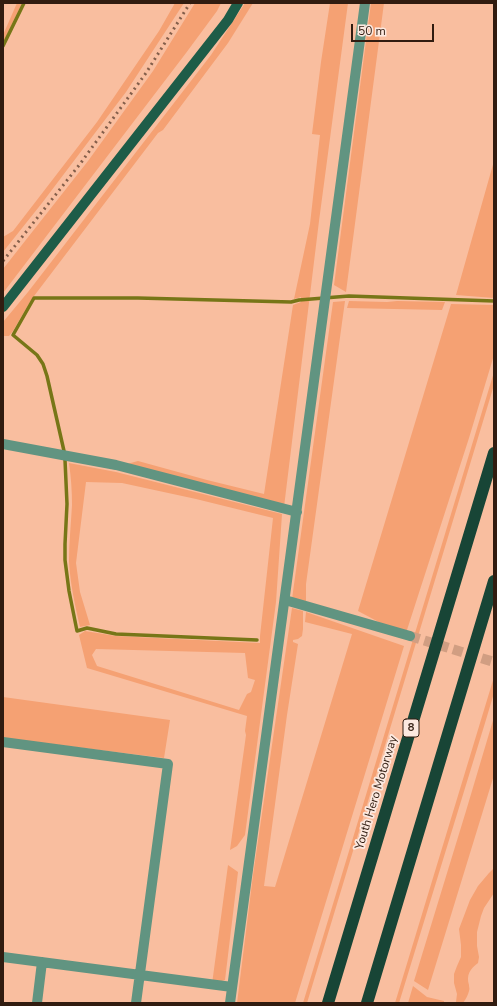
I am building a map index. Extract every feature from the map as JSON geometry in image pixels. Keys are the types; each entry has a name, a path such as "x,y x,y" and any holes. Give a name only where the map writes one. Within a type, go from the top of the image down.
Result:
{"highway":[{"name":"Youth Hero Motorway","path":"328,1003 494,453"},
{"path":"367,1003 494,581"}],"main road":[{"path":"3,307 228,20 238,3"}],"street":[{"path":"230,1003 365,3"},
{"path":"3,444 116,465 296,512"},
{"path":"284,600 410,636"},
{"path":"3,742 168,764 136,1003"},
{"path":"3,957 232,987"},
{"path":"37,1003 42,962"}],"shaded area":[{"path":"17,3 22,3 3,43 3,35"},
{"path":"175,3 184,3 126,92 3,252 3,237 13,231 97,122 159,31"},
{"path":"195,3 221,3 217,11 186,53 3,293 3,269 88,161 153,71"},
{"path":"245,3 253,3 228,43 163,130 158,133 31,300 13,331 9,336 3,336 3,322 28,292 211,55"},
{"path":"330,3 348,3 319,221 284,507 127,464 138,461 264,494 293,305 301,302 301,297 294,299 310,224 320,135 312,134"},
{"path":"371,3 384,3 346,292 334,285"},
{"path":"494,161 494,298 456,295"},
{"path":"345,301 306,584 306,603 292,599 333,302"},
{"path":"349,301 445,302 442,310 347,308"},
{"path":"451,304 494,305 494,355 469,438 406,633 390,628 358,611"},
{"path":"494,372 494,385 307,1003 303,1003"},
{"path":"69,463 116,472 282,514 276,602 245,835 237,846 230,850 246,735 245,731 247,716 87,668 79,635 85,631 116,636 260,643 273,518 122,483 86,482 76,563 80,592 90,625 80,627 69,561 72,505","holes":["96,649 245,653 248,678 255,680 251,692 247,694 239,710 97,666 92,655"]},
{"path":"292,608 303,611 303,629 302,636 293,640 293,642 298,644 264,886 275,887 352,634 305,622 306,612 404,646 295,1003 237,1003 253,875"},
{"path":"494,677 494,693 485,723 399,1003 395,1003"},
{"path":"3,697 170,720 164,758 3,738"},
{"path":"494,717 494,775 428,990 414,981"},
{"path":"228,865 238,872 225,980 212,984"},
{"path":"494,868 494,893 484,908 477,932 478,963 468,975 469,989 466,998 463,1003 456,1002 457,994 454,983 454,974 461,957 459,929 470,900 478,886"},
{"path":"413,986 427,997 444,1001 444,1003 408,1003"}],"waterway":[{"path":"3,46 24,3"},
{"path":"64,451 43,364 37,355 13,335 34,298 138,298 291,302 349,296 494,301"},
{"path":"65,460 67,504 65,560 69,591 77,631 87,628 116,634 257,640"}],"tunnel":[{"path":"410,636 494,662"}],"railway":[{"path":"3,261 80,164 146,73 190,3"}]}
